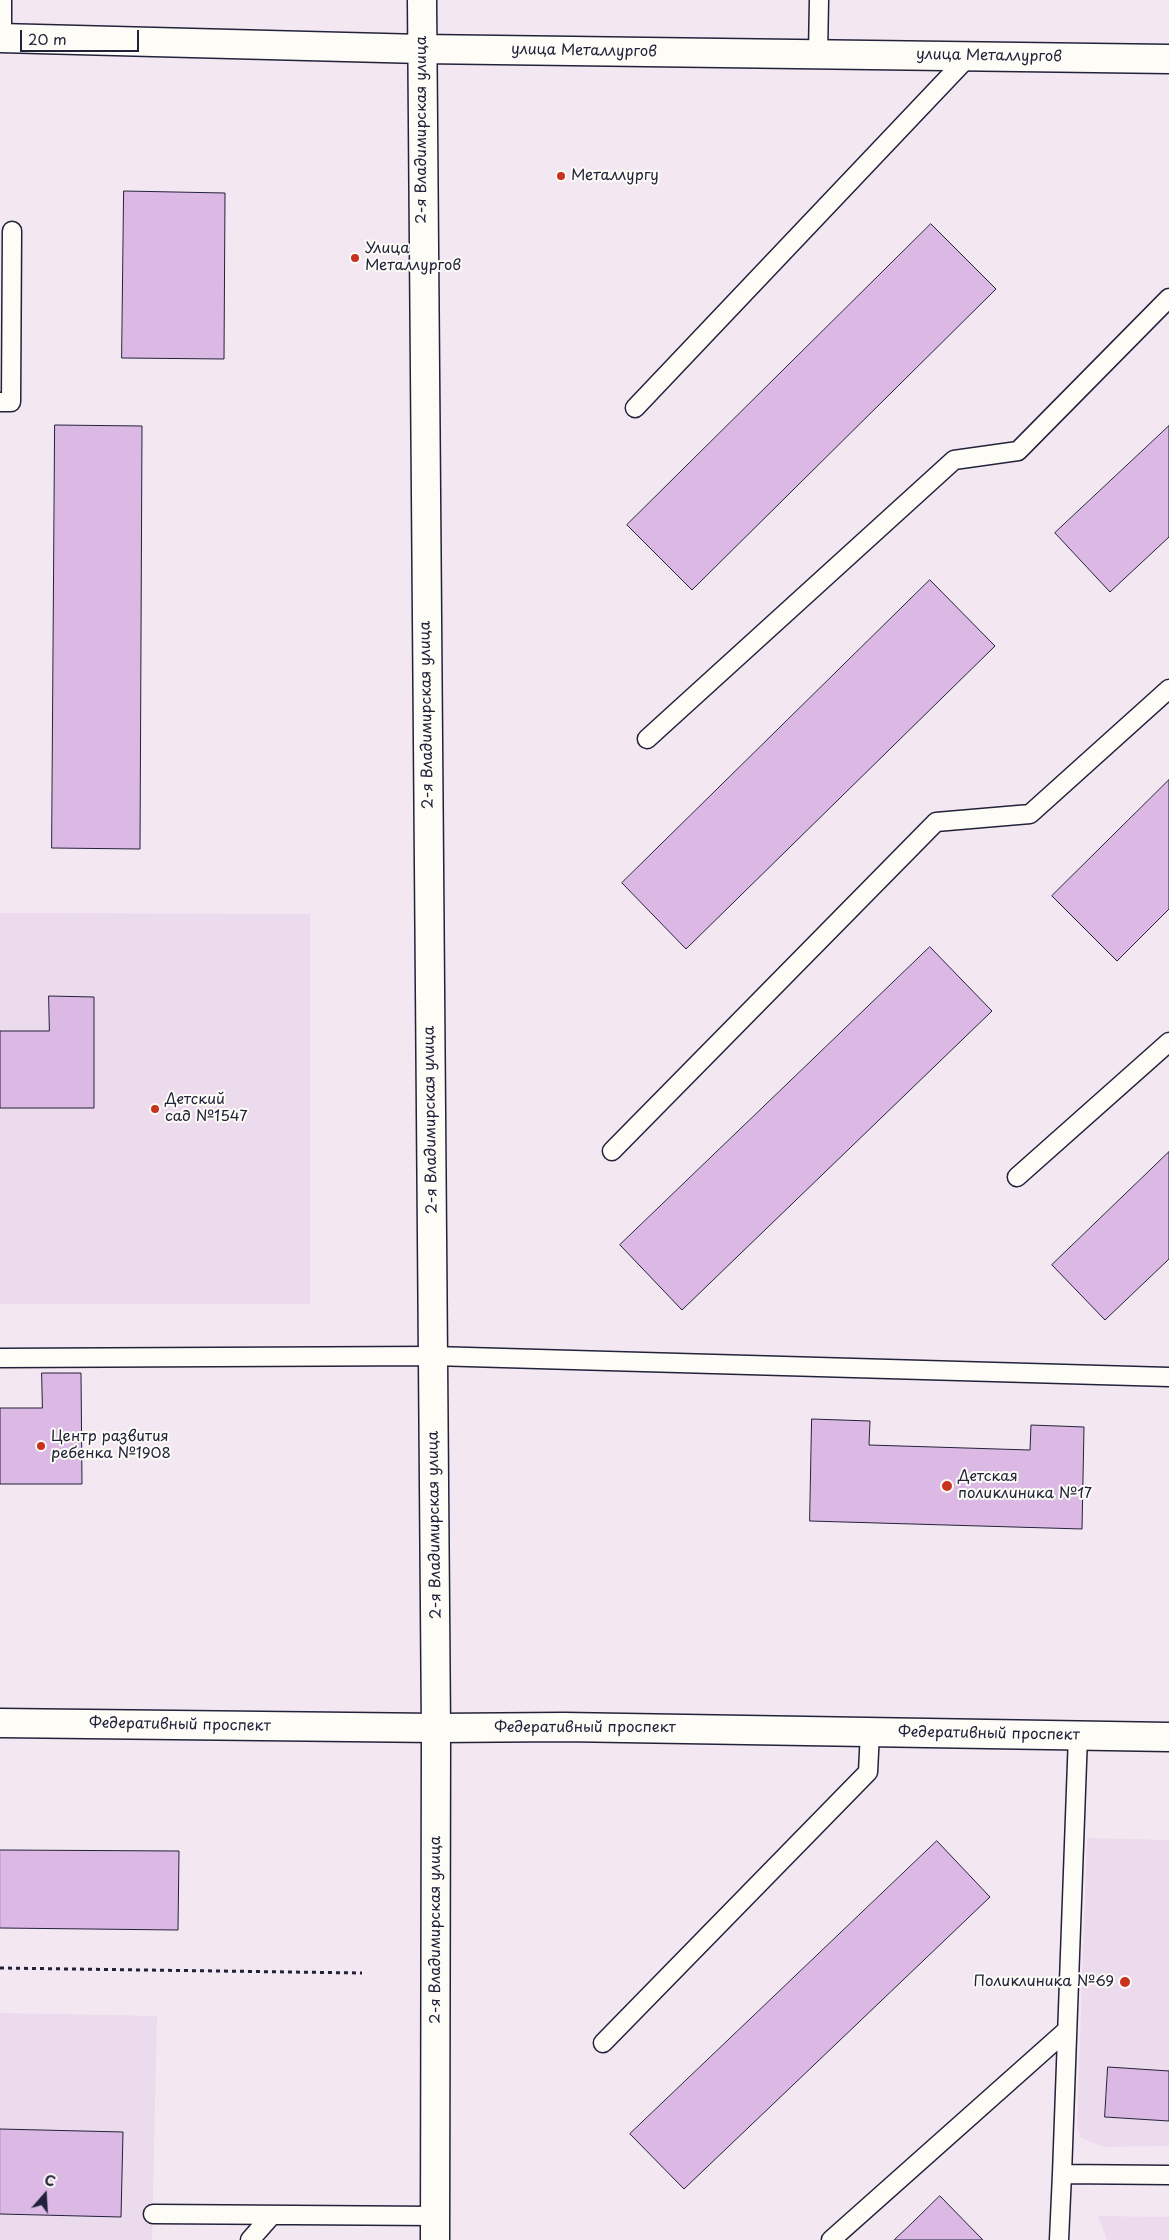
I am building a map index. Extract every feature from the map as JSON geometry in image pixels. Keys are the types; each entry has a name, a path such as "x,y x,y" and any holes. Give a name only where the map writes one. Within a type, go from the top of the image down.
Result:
{"street":[{"name":"2-я Владимирская улица","path":"422,0 436,1728 435,2228"},
{"name":"улица Металлургов","path":"1,38 422,49 1169,58"},
{"name":"Федеративный проспект","path":"0,1723 436,1728 564,1727 1169,1737"}],"lane":[{"path":"1,38 2,0"},
{"path":"818,54 819,0"},
{"path":"635,408 969,56"},
{"path":"0,402 11,402 12,231"},
{"path":"647,739 954,460 1018,451 1169,298"},
{"path":"612,1151 936,822 1030,814 1169,689"},
{"path":"1017,1177 1169,1042"},
{"path":"0,1358 433,1356 1169,1377"},
{"path":"603,2043 868,1772 870,1732"},
{"path":"1059,2240 1078,1736"},
{"path":"831,2240 1067,2030"},
{"path":"1062,2174 1169,2176"},
{"path":"153,2214 272,2215 435,2228"},
{"path":"250,2240 272,2215"}],"path":[{"path":"0,1968 362,1974"}],"shaded area":[{"name":"Детский сад №1547","path":"0,913 310,914 310,1304 0,1304"},
{"name":"Поликлиника №69","path":"1087,1838 1169,1840 1169,2146 1104,2147 1081,2138 1077,2125"},
{"path":"0,2013 157,2016 152,2240 0,2240"},
{"path":"1098,2216 1169,2217 1169,2240 1107,2240"}],"building":[{"path":"124,191 225,193 224,359 122,358"},
{"path":"931,224 996,289 692,590 627,525"},
{"path":"55,425 142,426 140,849 52,848"},
{"path":"1169,426 1169,537 1110,592 1055,533"},
{"path":"930,580 995,646 686,949 622,883"},
{"path":"1169,780 1169,909 1117,961 1052,896"},
{"path":"930,947 992,1011 682,1310 620,1245"},
{"path":"49,996 94,997 94,1108 0,1108 0,1031 49,1031"},
{"path":"1169,1152 1169,1259 1105,1320 1052,1265"},
{"name":"Центр развития ребенка №1908","path":"42,1373 81,1373 82,1484 0,1484 0,1408 42,1408"},
{"name":"Детская поликлиника №17","path":"812,1419 870,1421 869,1445 1030,1450 1031,1425 1084,1427 1082,1529 810,1521"},
{"path":"937,1841 990,1897 684,2189 630,2134"},
{"path":"0,1850 179,1851 178,1930 0,1928"},
{"path":"1108,2067 1169,2071 1169,2121 1105,2117"},
{"path":"0,2129 123,2132 121,2217 0,2214"},
{"path":"940,2196 983,2240 894,2240 912,2223"}],"place":[{"name":"Металлургу","path":"561,176"},
{"name":"Улица Металлургов","path":"355,258"},
{"name":"Детский сад №1547","path":"155,1109"},
{"name":"Центр развития ребенка №1908","path":"41,1446"},
{"name":"Детская поликлиника №17","path":"947,1486"},
{"name":"Поликлиника №69","path":"1125,1982"}]}
